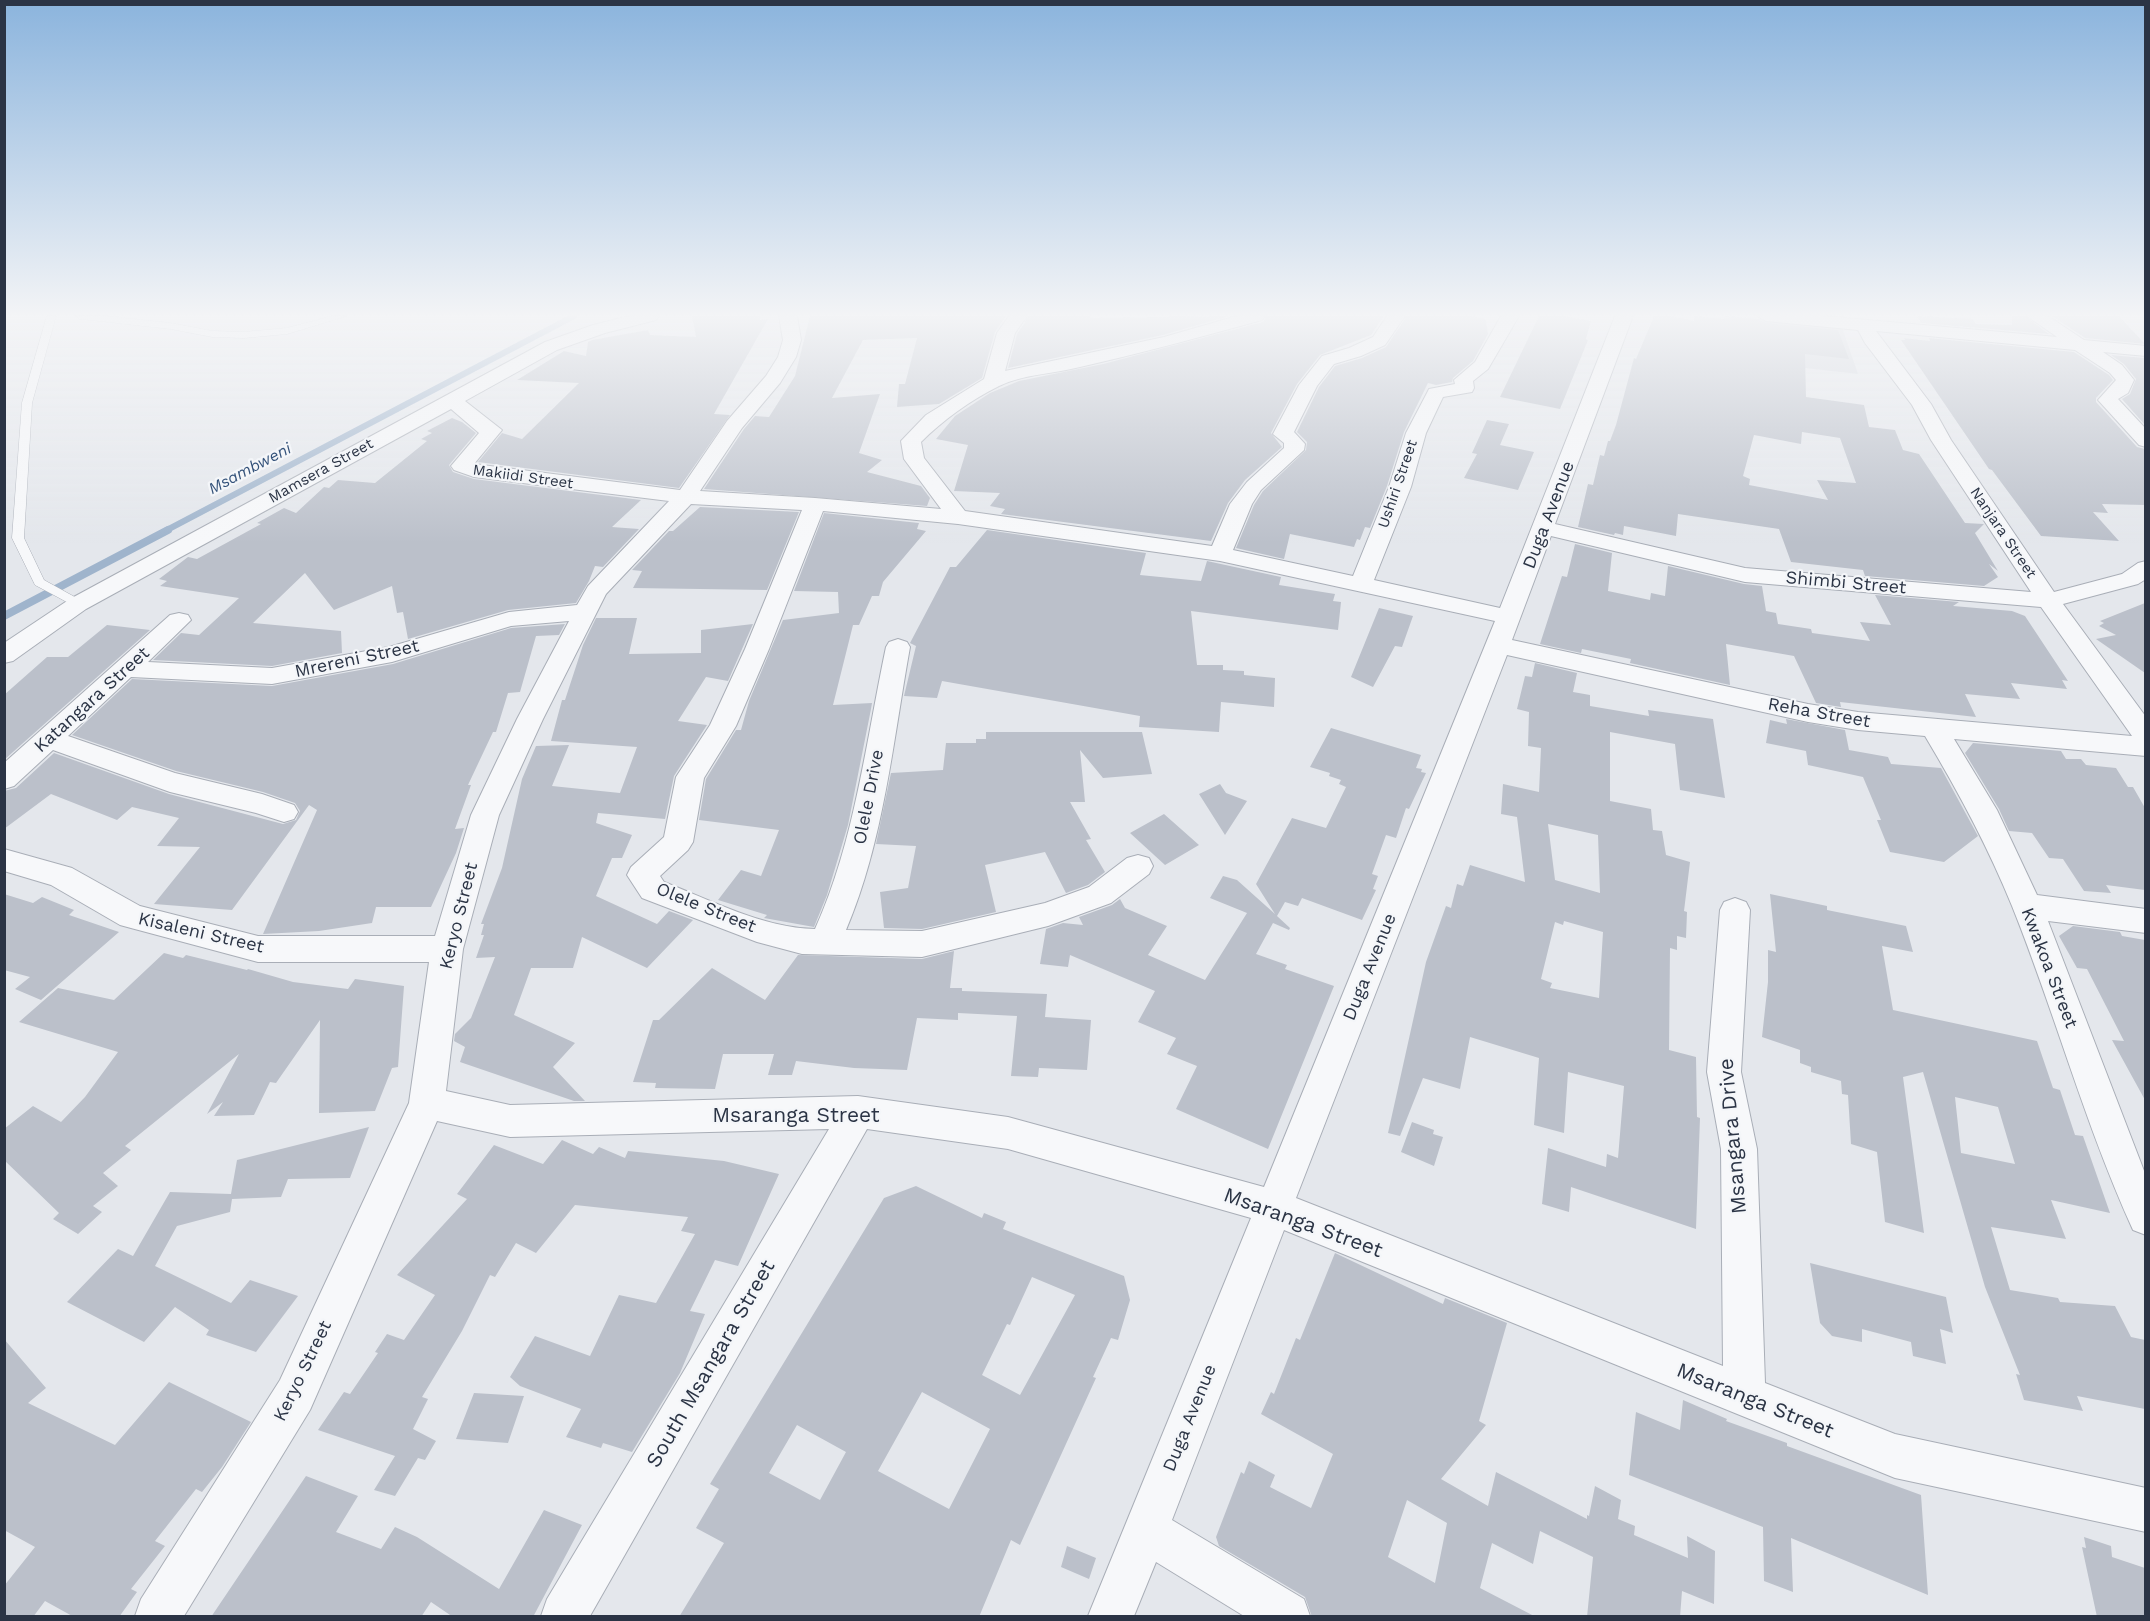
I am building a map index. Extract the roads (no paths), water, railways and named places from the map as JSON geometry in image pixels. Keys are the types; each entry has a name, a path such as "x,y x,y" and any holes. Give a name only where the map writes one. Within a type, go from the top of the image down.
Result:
{"street":[{"name":"Mamsera Street","path":"4,655 69,599 466,392"},
{"name":"Keryo Street","path":"158,1617 295,1395 427,1103 447,949 485,815 584,612 596,591 685,497 734,425 762,392"},
{"path":"958,517 914,459 911,441 933,419 977,392"},
{"path":"1220,554 1241,504 1254,486 1293,450 1295,444 1283,434 1305,392"},
{"name":"Ushiri Street","path":"1360,586 1400,487 1416,433 1436,393 1444,392"},
{"name":"Duga Avenue","path":"1111,1617 1545,528 1596,392"},
{"name":"Nanjara Street","path":"1911,392 2048,601 2145,737"},
{"path":"2116,392 2108,400 2145,441"},
{"name":"Makiidi Street","path":"452,399 486,429 492,430 461,466 467,470 685,497"},
{"name":"Reha Street","path":"685,497 815,504 958,517 1220,554 1360,586 1504,631 1808,713 1857,721 2145,747"},
{"name":"Olele Street","path":"815,504 789,565 758,649 723,726 690,777 678,842 642,875 653,890 757,930 802,941 922,944 1048,914 1100,895 1138,866"},
{"name":"Shimbi Street","path":"1545,528 1745,574 2048,601 2130,579 2145,568"},
{"name":"Mrereni Street","path":"126,669 272,676 392,654 509,619 584,612"},
{"name":"Katangara Street","path":"4,779 179,620"},
{"name":"Olele Drive","path":"825,942 846,894 860,845 898,647"},
{"name":"Kwakoa Street","path":"1934,728 1983,810 2027,906 2129,1181 2145,1217"},
{"path":"50,739 170,782 262,804 284,812"},
{"name":"Kisaleni Street","path":"4,860 61,876 131,916 258,949 447,949"},
{"path":"2027,906 2145,921"},
{"name":"Msangara Drive","path":"1735,910 1724,1072 1739,1149 1744,1397"},
{"name":"Msaranga Street","path":"427,1103 510,1121 858,1112 1008,1133 1273,1207 1895,1456 2145,1510"},
{"name":"South Msangara Street","path":"564,1617 858,1112"},
{"path":"1146,1530 1287,1617"}],"lane":[{"path":"30,392 27,403 18,538 39,582 69,599"},
{"path":"4,547 18,538"}],"waterway":[{"name":"Msambweni","path":"165,531 430,392"},
{"name":"Msambweni","path":"4,616 168,530"}]}
